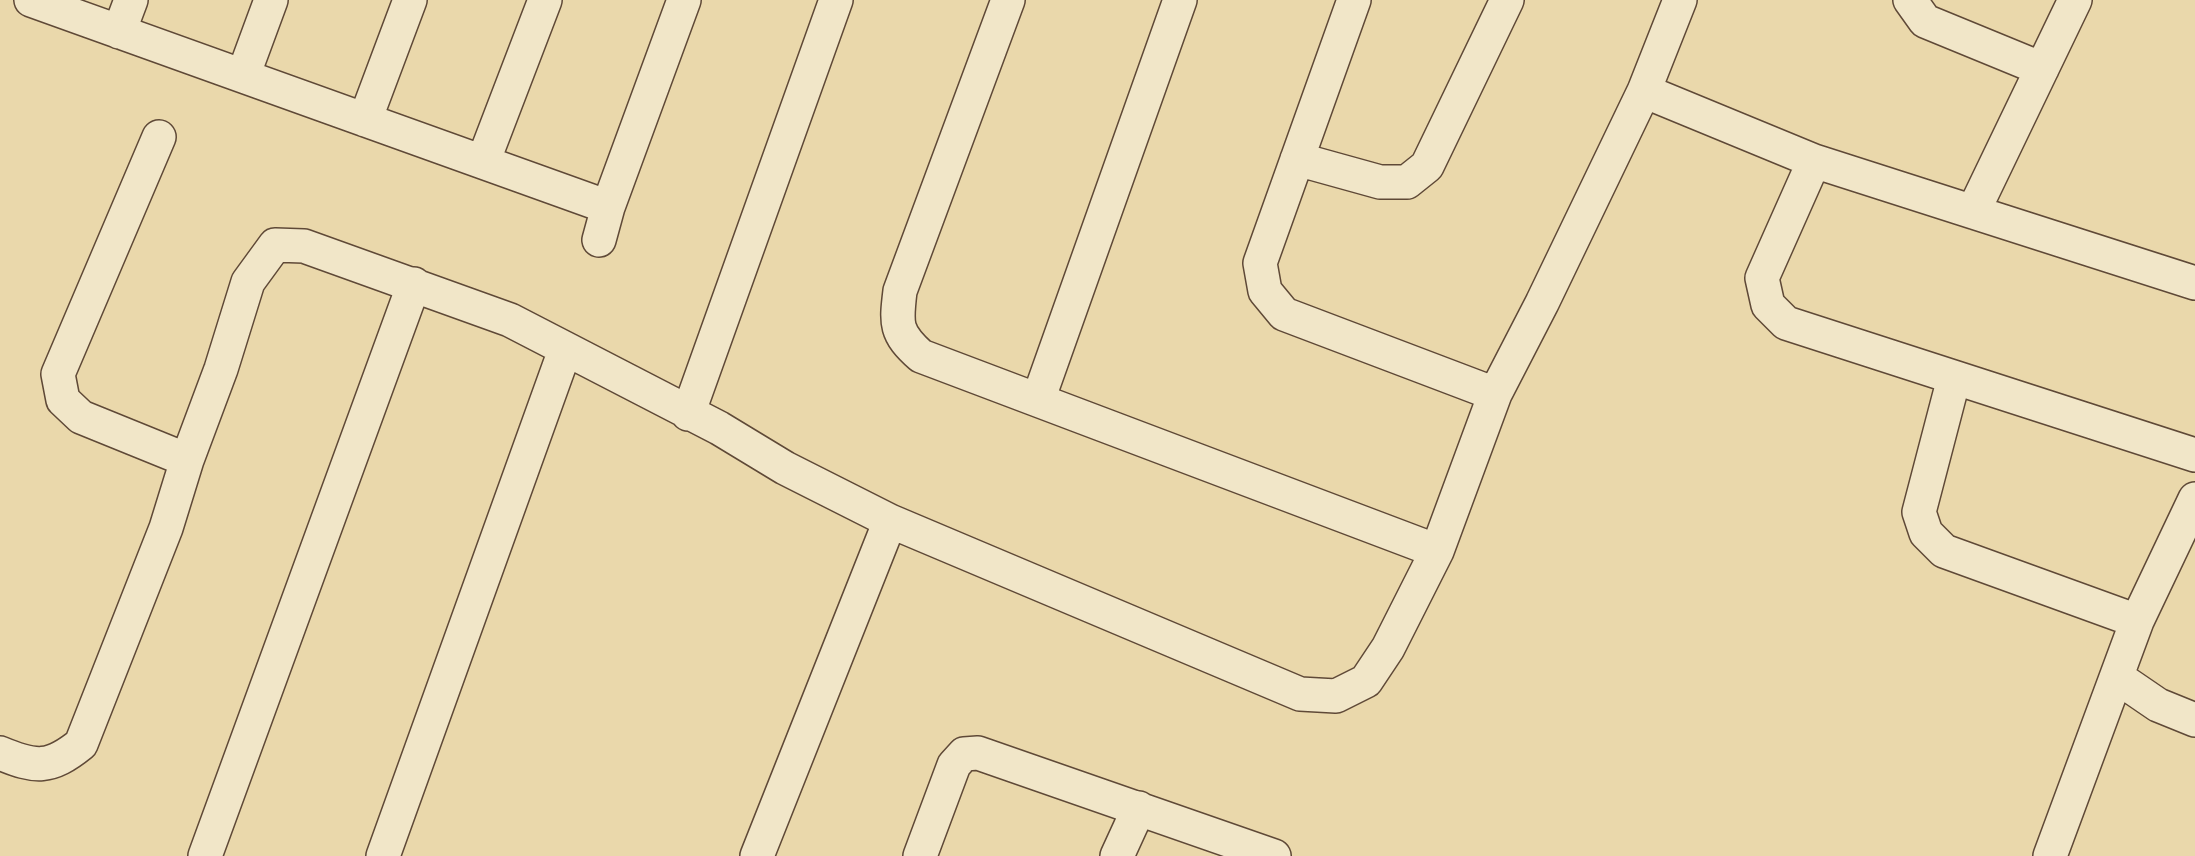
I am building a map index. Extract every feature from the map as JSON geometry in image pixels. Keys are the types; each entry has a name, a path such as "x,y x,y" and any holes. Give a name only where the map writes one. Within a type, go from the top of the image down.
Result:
{"street":[{"path":"31,0 608,207"},
{"path":"119,32 131,0"},
{"path":"243,76 271,0"},
{"path":"365,120 410,0"},
{"path":"483,162 545,0"},
{"path":"599,240 608,207 684,0"},
{"path":"688,414 836,0"},
{"path":"1008,0 900,291 896,322 904,340 921,356 1437,551"},
{"path":"1038,400 1180,0"},
{"path":"1354,0 1260,263 1265,291 1284,314 1495,394"},
{"path":"1297,159 1380,182 1407,182 1427,166 1507,0"},
{"path":"0,753 25,763 59,762 81,744 166,528 187,460 221,369 248,282 275,245 304,246 510,320 719,428 785,468 890,521 1300,694 1336,696 1366,681 1388,648 1437,551 1495,394 1542,303 1644,91 1680,0"},
{"path":"1910,0 1925,21 2042,69"},
{"path":"1973,212 2075,0"},
{"path":"1644,91 1814,161 2195,283"},
{"path":"159,137 58,374 63,400 81,417 187,460"},
{"path":"1814,161 1762,278 1768,304 1786,323 2195,454"},
{"path":"205,856 414,285"},
{"path":"383,856 565,350"},
{"path":"1954,378 1919,512 1926,533 1944,551 2137,621"},
{"path":"2050,856 2137,621 2195,499"},
{"path":"757,856 890,521"},
{"path":"2116,676 2158,705 2195,720"},
{"path":"920,856 954,765 964,754 978,753 1274,856"},
{"path":"1117,856 1139,808"}]}
